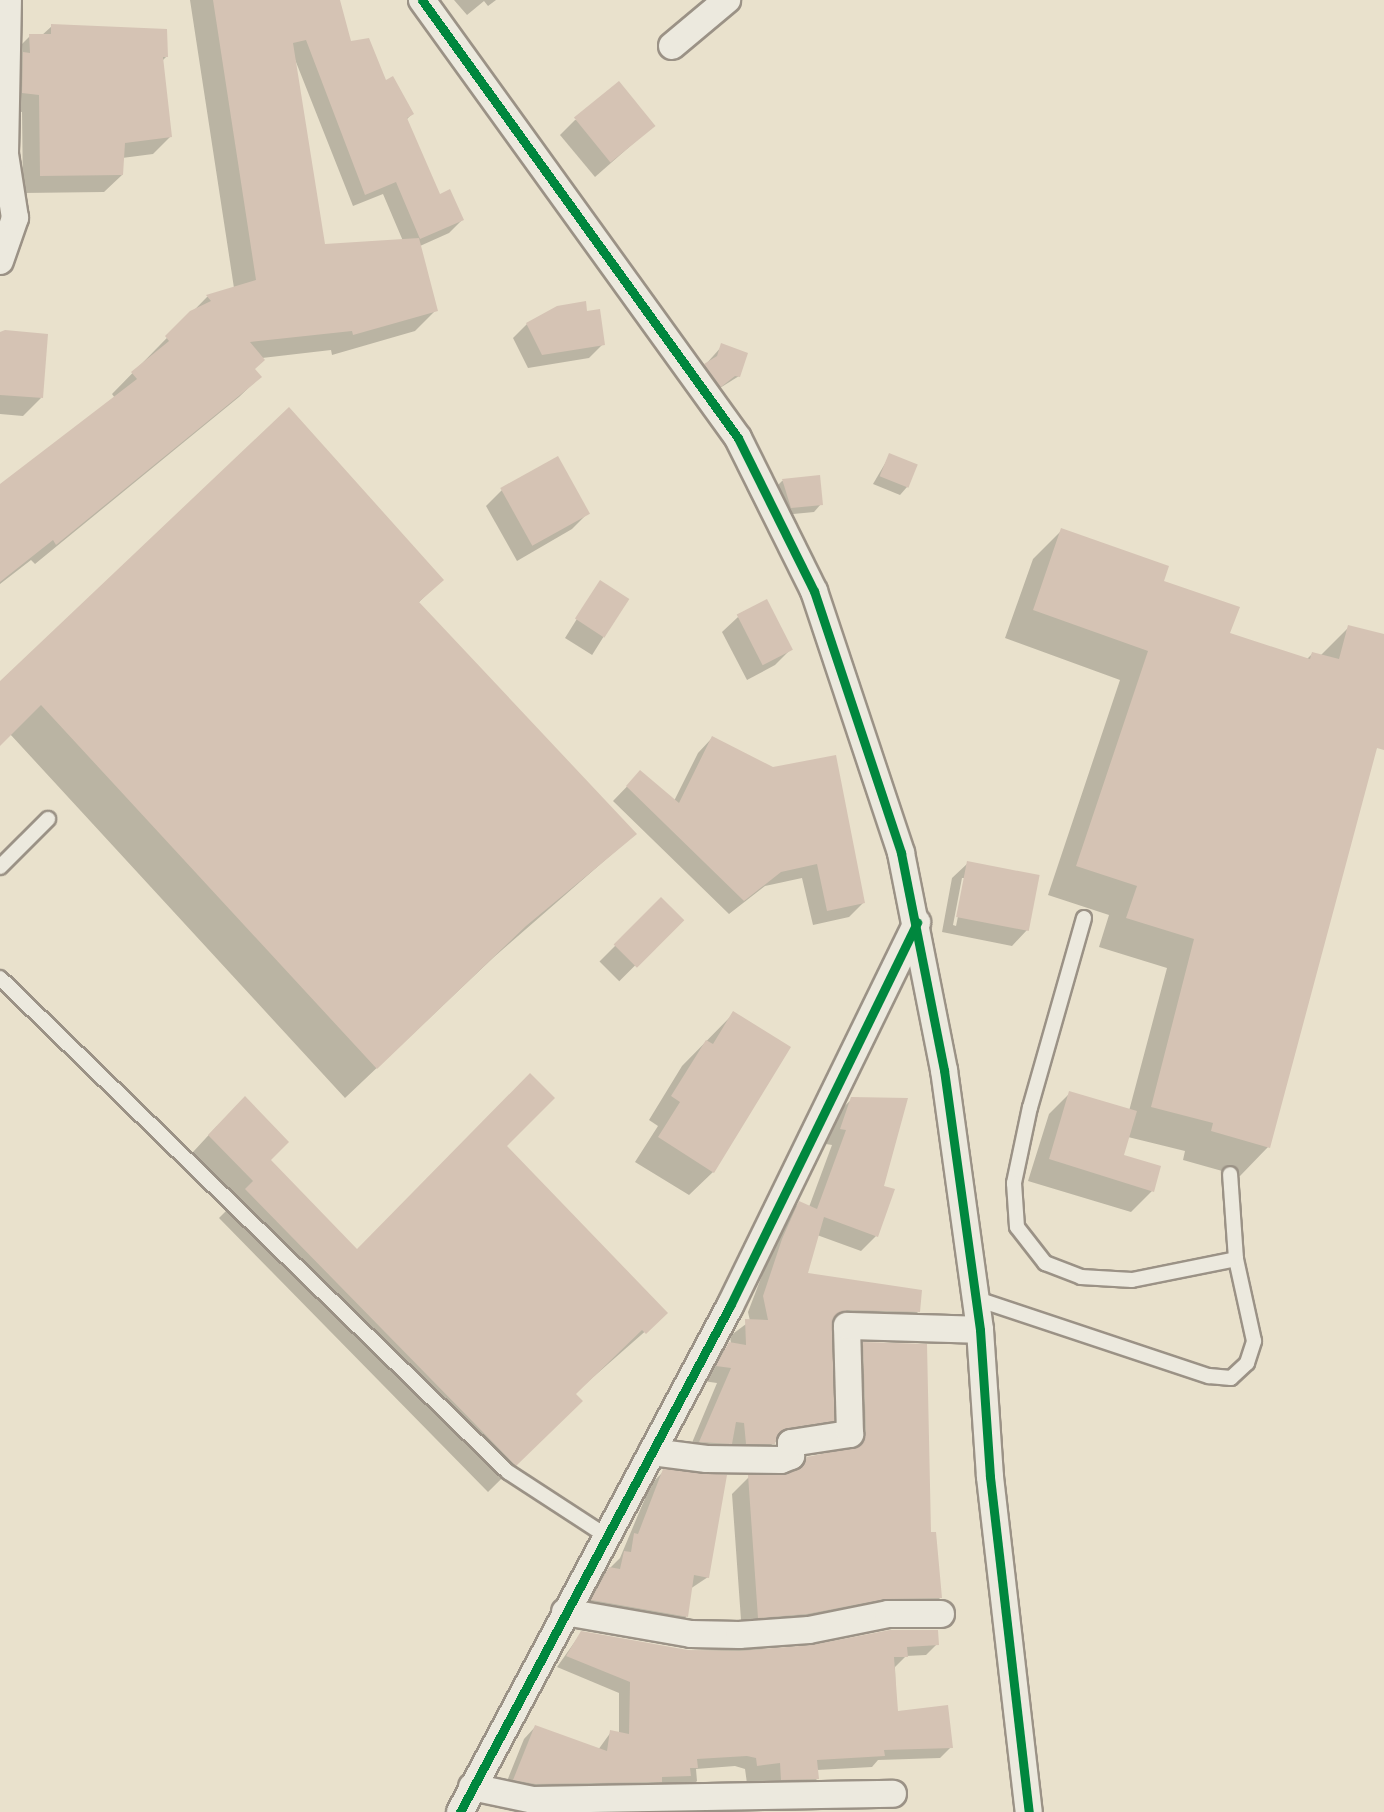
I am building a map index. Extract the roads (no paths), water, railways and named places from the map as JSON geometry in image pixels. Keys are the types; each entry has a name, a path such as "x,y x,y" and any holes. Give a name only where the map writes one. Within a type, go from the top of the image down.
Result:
{"street":[{"path":"0,261 15,218 5,154 8,0"},
{"path":"422,0 738,438 814,592 901,853 917,922 944,1070 980,1330 990,1477 1029,1812"},
{"path":"672,46 727,0"},
{"path":"460,1812 730,1306 917,922"},
{"path":"652,1452 707,1460 781,1460 791,1456 792,1443 850,1434 847,1326 980,1330"},
{"path":"565,1612 691,1633 739,1635 809,1630 888,1614 941,1614"},
{"path":"472,1787 533,1800 893,1794"}],"lane":[{"path":"0,867 48,819"},
{"path":"1084,918 1022,1145 1014,1183 1017,1227 1045,1263 1081,1277 1132,1280 1236,1259"},
{"path":"0,978 508,1472 606,1536"},
{"path":"974,1298 1209,1376 1231,1378 1247,1363 1254,1341 1236,1259 1230,1174"}]}
